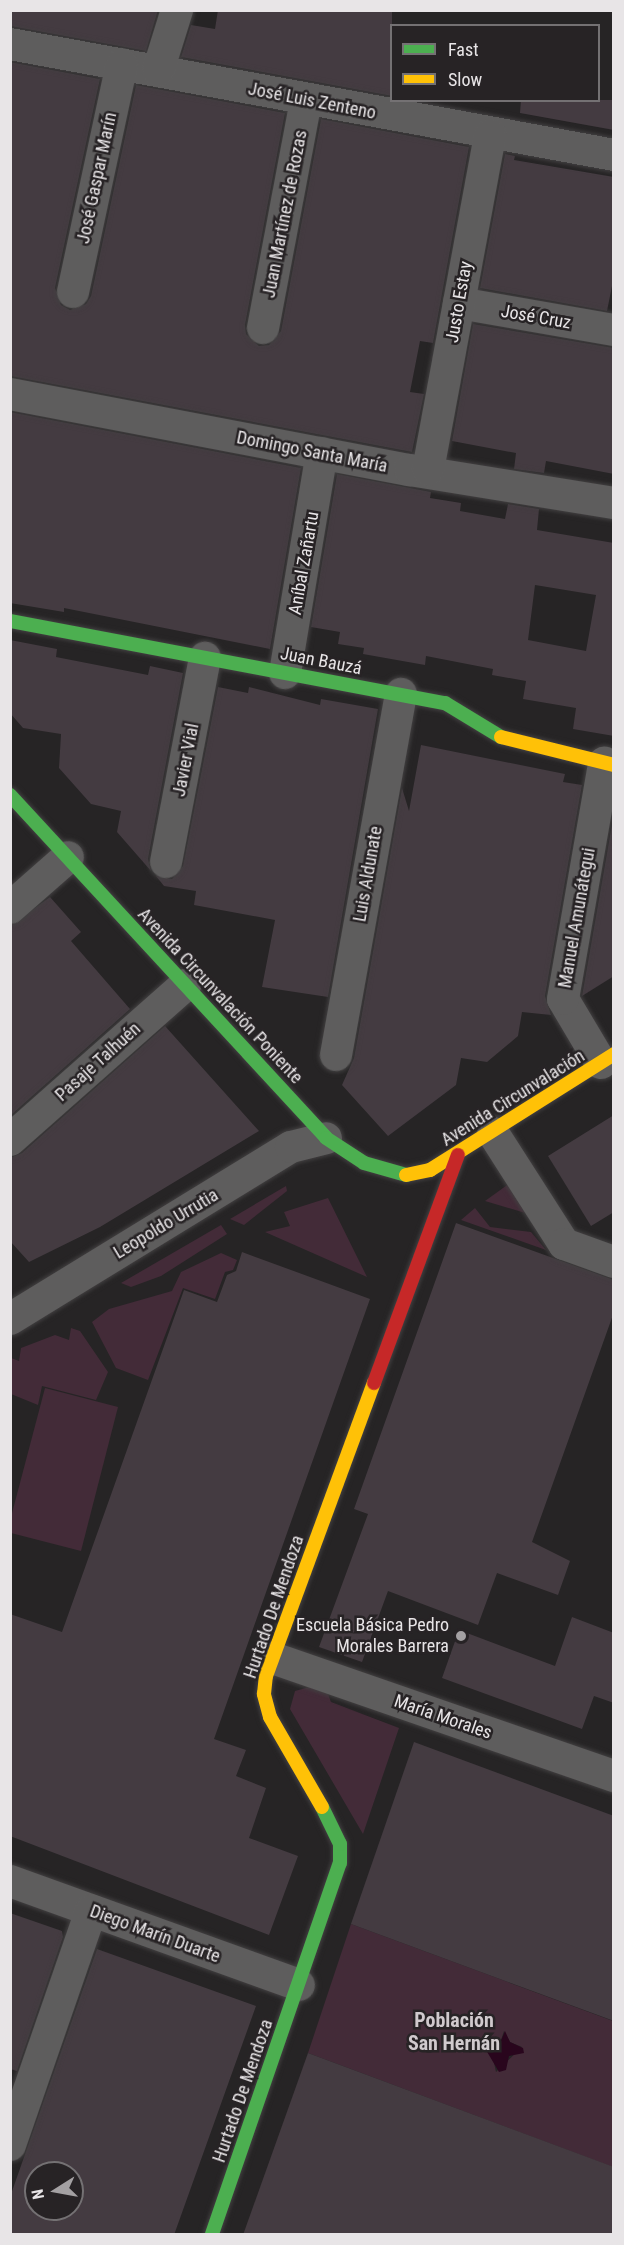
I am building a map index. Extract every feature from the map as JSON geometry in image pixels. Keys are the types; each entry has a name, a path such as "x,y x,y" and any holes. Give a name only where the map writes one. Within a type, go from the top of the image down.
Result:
{"street":[{"path":"158,71 177,10"},
{"name":"José Luis Zenteno","path":"10,45 122,64 490,135 614,155"},
{"name":"José Gaspar Marín","path":"73,292 122,64"},
{"name":"Juan Martínez de Rozas","path":"263,328 306,100"},
{"name":"Justo Estay","path":"428,470 490,135"},
{"name":"José Cruz","path":"459,303 614,330"},
{"name":"Domingo Santa María","path":"10,394 322,453 614,503"},
{"name":"Aníbal Zañartu","path":"285,673 322,453"},
{"name":"Juan Bauzá","path":"10,621 401,694 454,707 510,742 609,764"},
{"name":"Javier Vial","path":"166,862 205,658"},
{"name":"Luis Aldunate","path":"336,1055 401,694"},
{"name":"Manuel Amunátegui","path":"607,1059 563,999 609,764"},
{"name":"Avenida Circunvalación Poniente","path":"10,795 326,1137 386,1172 430,1170"},
{"path":"10,908 68,857"},
{"name":"Pasaje Talhuén","path":"10,1140 185,985"},
{"name":"Avenida Circunvalación","path":"430,1170 458,1155 607,1059"},
{"path":"493,1133 564,1244 614,1262"},
{"name":"Leopoldo Urrutia","path":"10,1319 291,1147 326,1137"},
{"name":"Hurtado De Mendoza","path":"212,2235 340,1863 340,1844 270,1717 264,1694 273,1658 458,1155"},
{"name":"María Morales","path":"273,1658 614,1776"},
{"name":"Diego Marín Duarte","path":"10,1881 299,1985"},
{"path":"10,2145 91,1911"}],"shaded area":[{"path":"510,1183 532,1215 485,1201"},
{"path":"286,1186 287,1191 244,1225 230,1219"},
{"path":"328,1198 367,1277 265,1232 290,1226 284,1212"},
{"path":"475,1208 490,1227 531,1232 546,1250 461,1220"},
{"path":"221,1225 227,1234 161,1276 131,1287 121,1283"},
{"path":"221,1253 237,1260 233,1270 225,1272 215,1299 183,1288 148,1380 116,1368 92,1322 109,1309 172,1291 181,1272"},
{"path":"71,1328 80,1331 108,1372 96,1400 42,1386 38,1405 11,1394 11,1358 19,1361 21,1348 55,1335 69,1340"},
{"path":"45,1388 118,1407 81,1551 11,1533 11,1517"},
{"path":"309,1687 328,1694 331,1702 399,1728 363,1834 290,1709 295,1691"},
{"path":"351,1924 613,2021 613,2167 308,2053","holes":["504,2031 510,2042 522,2047 496,2072 490,2045 500,2043"]},
{"path":"505,2031 510,2042 523,2048 524,2053 509,2056 506,2070 499,2072 486,2050 500,2043"}],"building":[{"path":"10,10 158,10 146,51 10,26"},
{"path":"218,10 392,10 390,96 181,57 191,25 215,29"},
{"path":"10,62 100,79 55,288 61,305 70,310 86,304 91,296 136,85 285,113 245,325 246,334 259,346 269,345 281,331 321,119 469,147 433,343 420,341 410,392 424,394 412,452 10,376"},
{"path":"614,100 614,130 520,113 521,102"},
{"path":"505,154 515,156 514,160 614,177 614,276 607,311 480,288"},
{"path":"473,324 614,348 614,474 546,461 544,473 514,469 516,453 452,441"},
{"path":"10,412 301,468 270,649 64,608 64,612 10,603"},
{"path":"337,474 431,492 430,498 461,503 460,511 505,519 508,504 539,509 537,530 614,543 614,736 573,729 576,708 523,699 526,681 492,675 493,669 426,656 425,665 363,654 364,648 338,644 340,632 311,627","holes":["535,585 596,595 586,651 528,640"]},
{"path":"10,640 57,649 56,657 148,675 150,666 183,673 148,859 151,871 117,832 121,811 91,804 59,768 61,734 23,728 10,713"},
{"path":"218,687 248,693 249,687 320,705 321,699 378,709 328,997 262,987 275,920 194,905 196,891 164,886 156,876 172,879 183,866"},
{"path":"421,745 565,774 563,782 582,785 545,996 551,1015 522,1012 518,1036 487,1062 461,1058 456,1085 388,1136 342,1085 354,1058 402,788 409,811"},
{"path":"614,813 614,976 582,996"},
{"path":"50,897 81,932 71,941 130,1009 10,1116 10,926"},
{"path":"165,1026 259,1131 100,1227 29,1262 10,1241 10,1158 22,1153"},
{"path":"614,1115 614,1212 591,1226 548,1156"},
{"path":"456,1223 614,1280 614,1312 532,1542 570,1561 558,1595 497,1573 478,1625 388,1591 362,1662 319,1647 368,1514 354,1509"},
{"path":"242,1252 370,1299 214,1739 246,1750 236,1776 266,1788 249,1838 298,1856 269,1935 10,1836 10,1614 62,1632 184,1290 217,1302 227,1275 236,1271"},
{"path":"572,1617 614,1633 614,1703 594,1696 582,1729 442,1678 459,1630 555,1666"},
{"path":"414,1742 614,1816 614,2021 351,1924"},
{"path":"10,1913 62,1931 63,1937 17,2071 10,2069"},
{"path":"97,1949 256,2006 174,2235 10,2235 10,2197"},
{"path":"308,2053 614,2167 614,2235 243,2235"}],"traffic: fast":[{"path":"10,621 445,703 501,737"},
{"path":"10,795 326,1138 364,1163 406,1175"},
{"path":"212,2234 340,1863 340,1844 322,1807"}],"traffic: slow":[{"path":"501,737 614,765"},
{"path":"406,1175 430,1170 614,1054"},
{"path":"322,1807 270,1717 264,1694 266,1676 374,1383"}],"traffic: jam":[{"path":"374,1383 458,1155"}],"place":[{"name":"Escuela Básica Pedro Morales Barrera","path":"461,1636"}],"district":[{"name":"Población San Hernán","path":"454,2032"}]}
